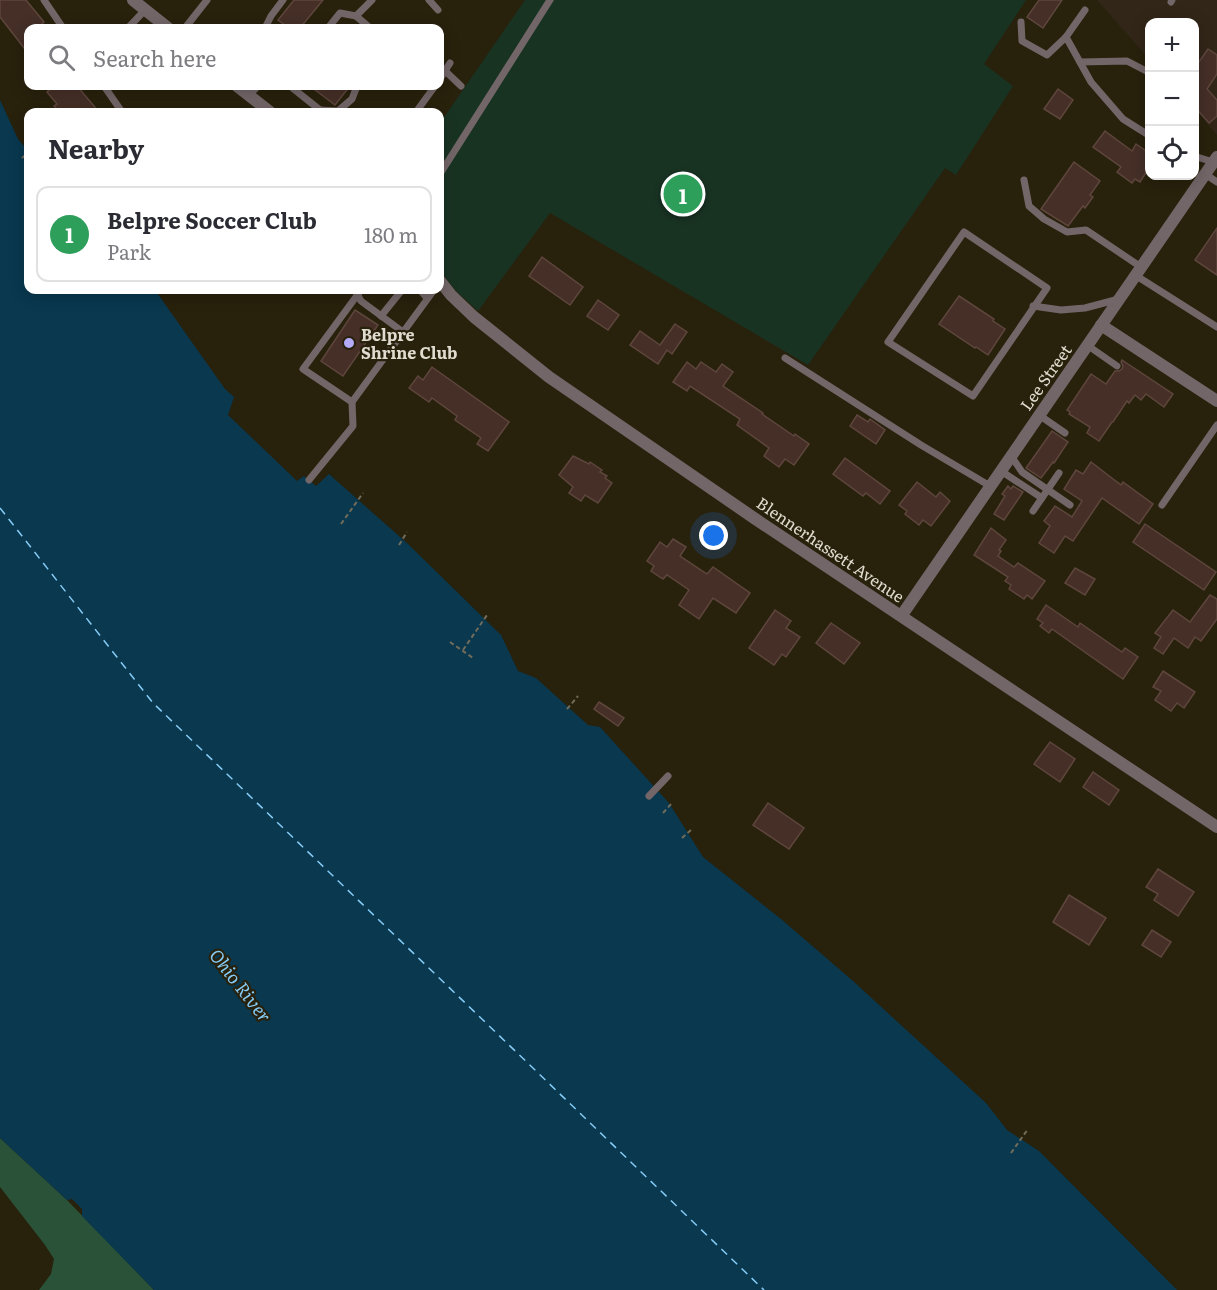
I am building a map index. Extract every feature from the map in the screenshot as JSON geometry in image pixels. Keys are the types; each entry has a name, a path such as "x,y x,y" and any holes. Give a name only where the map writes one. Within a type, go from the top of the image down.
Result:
{"street":[{"path":"133,0 163,24"},
{"path":"242,90 265,108"},
{"name":"Lee Street","path":"900,615 1215,159"},
{"name":"Blennerhassett Avenue","path":"444,286 474,317 549,377 746,513 1217,827"},
{"path":"1101,326 1217,401"}],"lane":[{"path":"44,0 60,24"},
{"path":"187,24 207,0"},
{"path":"267,24 283,0"},
{"path":"356,16 372,0"},
{"path":"429,0 438,10"},
{"path":"444,168 550,0"},
{"path":"132,24 145,10"},
{"path":"1021,22 1022,40 1047,55 1066,37 1085,10"},
{"path":"331,24 340,13 356,16 365,24"},
{"path":"1066,37 1091,82 1123,119 1145,133"},
{"path":"1080,62 1127,61 1147,72"},
{"path":"444,68 450,63"},
{"path":"444,71 461,86"},
{"path":"107,90 119,108"},
{"path":"249,95 254,90"},
{"path":"295,90 316,108"},
{"path":"342,108 352,99 355,90"},
{"path":"419,108 432,90"},
{"path":"1199,157 1215,159"},
{"path":"1205,174 1217,182"},
{"path":"1024,180 1029,206 1044,219 1067,232 1086,230 1138,271 1217,327"},
{"path":"964,232 1047,288 1033,306 973,396 888,342 964,232"},
{"path":"352,402 303,369 358,294"},
{"path":"359,294 361,301 403,332"},
{"path":"381,316 399,294"},
{"path":"424,294 428,298"},
{"path":"309,480 353,426 352,402 431,294"},
{"path":"1033,306 1061,310 1085,308 1119,299"},
{"path":"1087,345 1117,366"},
{"path":"785,358 990,486"},
{"path":"1039,415 1065,433"},
{"path":"1162,506 1217,425"},
{"path":"1011,456 1022,472 1070,505"},
{"path":"1001,471 1042,498"},
{"path":"1033,511 1059,473"},
{"path":"649,796 668,776"}],"path":[{"path":"340,524 363,492"},
{"path":"399,545 407,532"},
{"path":"463,650 488,615"},
{"path":"450,642 473,658"},
{"path":"567,709 578,696"},
{"path":"663,813 673,802"},
{"path":"682,838 692,829"},
{"path":"1011,1152 1028,1129"}],"shaded area":[{"path":"1097,0 1217,0 1217,135 1199,114 1199,18 1145,18 1145,54"}],"green space":[{"path":"525,0 1026,0 984,64 1013,86 956,175 945,168 808,365 550,213 478,311 456,291 444,276 444,117"},
{"path":"0,1138 67,1200 154,1290 39,1290 51,1274 54,1259 0,1187"}],"water":[{"name":"Ohio River","path":"0,100 18,139 24,146 24,294 158,294 225,389 234,397 228,415 297,481 304,476 316,486 329,474 408,544 501,635 518,671 536,678 588,725 600,727 669,803 703,857 781,919 853,981 986,1103 1007,1130 1039,1151 1177,1290 154,1290 82,1216 82,1209 72,1199 67,1200 0,1138"}],"building":[{"path":"0,0 26,0 44,22 24,24 24,48 0,17"},
{"path":"294,0 323,0 303,24 284,24 278,20"},
{"path":"1039,0 1062,0 1043,28 1027,17"},
{"path":"1208,49 1217,55 1217,74 1207,89 1217,100 1217,116 1209,123 1199,112 1199,62"},
{"path":"1058,89 1073,100 1060,119 1044,109"},
{"path":"49,90 80,90 96,108 56,108 54,106 57,104 47,92"},
{"path":"315,90 347,90 335,105"},
{"path":"1105,131 1132,151 1136,144 1145,150 1145,174 1140,182 1135,179 1132,183 1117,172 1121,167 1093,147"},
{"path":"1074,162 1100,181 1090,195 1093,197 1068,226 1041,209"},
{"path":"1217,228 1217,275 1195,260"},
{"path":"542,257 583,287 570,305 529,276"},
{"path":"959,296 1005,329 988,355 939,324"},
{"path":"598,300 619,315 608,330 587,316"},
{"name":"Belpre Shrine Club","path":"355,310 378,325 343,376 321,361"},
{"path":"675,324 687,332 672,354 667,350 658,364 630,345 640,331 660,345"},
{"path":"1122,360 1173,394 1164,407 1146,394 1141,400 1135,395 1129,403 1127,401 1099,441 1087,433 1090,427 1069,414 1067,410 1091,374 1106,384 1115,371 1122,369"},
{"path":"687,362 696,369 701,362 716,372 722,364 733,372 723,386 809,444 794,465 785,459 779,467 764,456 769,448 737,425 740,419 690,386 687,391 673,382"},
{"path":"432,367 509,422 488,451 477,444 481,438 455,420 457,416 432,398 429,402 409,388 418,376 423,380"},
{"path":"857,415 868,422 870,419 885,430 876,444 850,426"},
{"path":"1052,431 1068,442 1041,478 1026,468"},
{"path":"573,456 589,464 590,462 602,470 600,472 612,483 598,503 585,495 581,501 569,493 573,487 559,475"},
{"path":"845,458 890,491 880,504 866,493 863,496 833,474"},
{"path":"1091,462 1121,485 1123,482 1153,504 1139,524 1102,498 1073,541 1065,536 1054,553 1039,543 1050,526 1044,521 1055,506 1072,517 1082,501 1064,489 1076,470 1083,474"},
{"path":"917,482 936,497 940,492 950,501 931,526 923,520 919,525 905,514 907,511 899,505"},
{"path":"1008,486 1011,489 1013,486 1023,492 1004,520 994,514"},
{"path":"1145,524 1216,572 1204,590 1133,542"},
{"path":"991,528 1006,540 998,556 1014,567 1018,563 1045,581 1032,599 1027,595 1024,599 1009,589 1011,585 1005,581 1008,577 974,555"},
{"path":"673,539 686,547 680,556 707,574 713,567 750,593 736,613 713,598 699,619 679,605 689,590 667,575 663,579 651,571 654,566 647,561 660,542 667,547"},
{"path":"1075,568 1095,579 1085,595 1065,583"},
{"path":"1210,595 1217,599 1217,619 1201,641 1195,637 1188,648 1174,638 1163,654 1154,648 1161,637 1155,633 1173,610 1190,622"},
{"path":"1046,605 1078,627 1080,623 1122,652 1125,648 1138,657 1123,679 1052,629 1049,633 1040,626 1043,623 1037,619"},
{"path":"775,610 791,621 786,628 800,637 786,657 782,654 774,665 749,648"},
{"path":"831,623 860,643 844,664 816,643"},
{"path":"1163,671 1195,692 1184,708 1177,703 1171,711 1155,700 1161,691 1153,687"},
{"path":"599,702 624,718 618,726 594,709"},
{"path":"1050,742 1075,759 1060,782 1034,764"},
{"path":"1093,772 1119,790 1109,805 1083,787"},
{"path":"768,803 804,828 789,849 753,825"},
{"path":"1158,869 1194,892 1178,916 1154,900 1158,894 1146,887"},
{"path":"1069,895 1106,918 1089,945 1053,922"},
{"path":"1152,930 1171,942 1161,957 1142,945"}],"ferry route":[{"path":"0,508 153,703 764,1290"}],"place":[{"name":"Belpre Soccer Club","path":"683,194"},
{"name":"Belpre Shrine Club","path":"349,343"}]}
